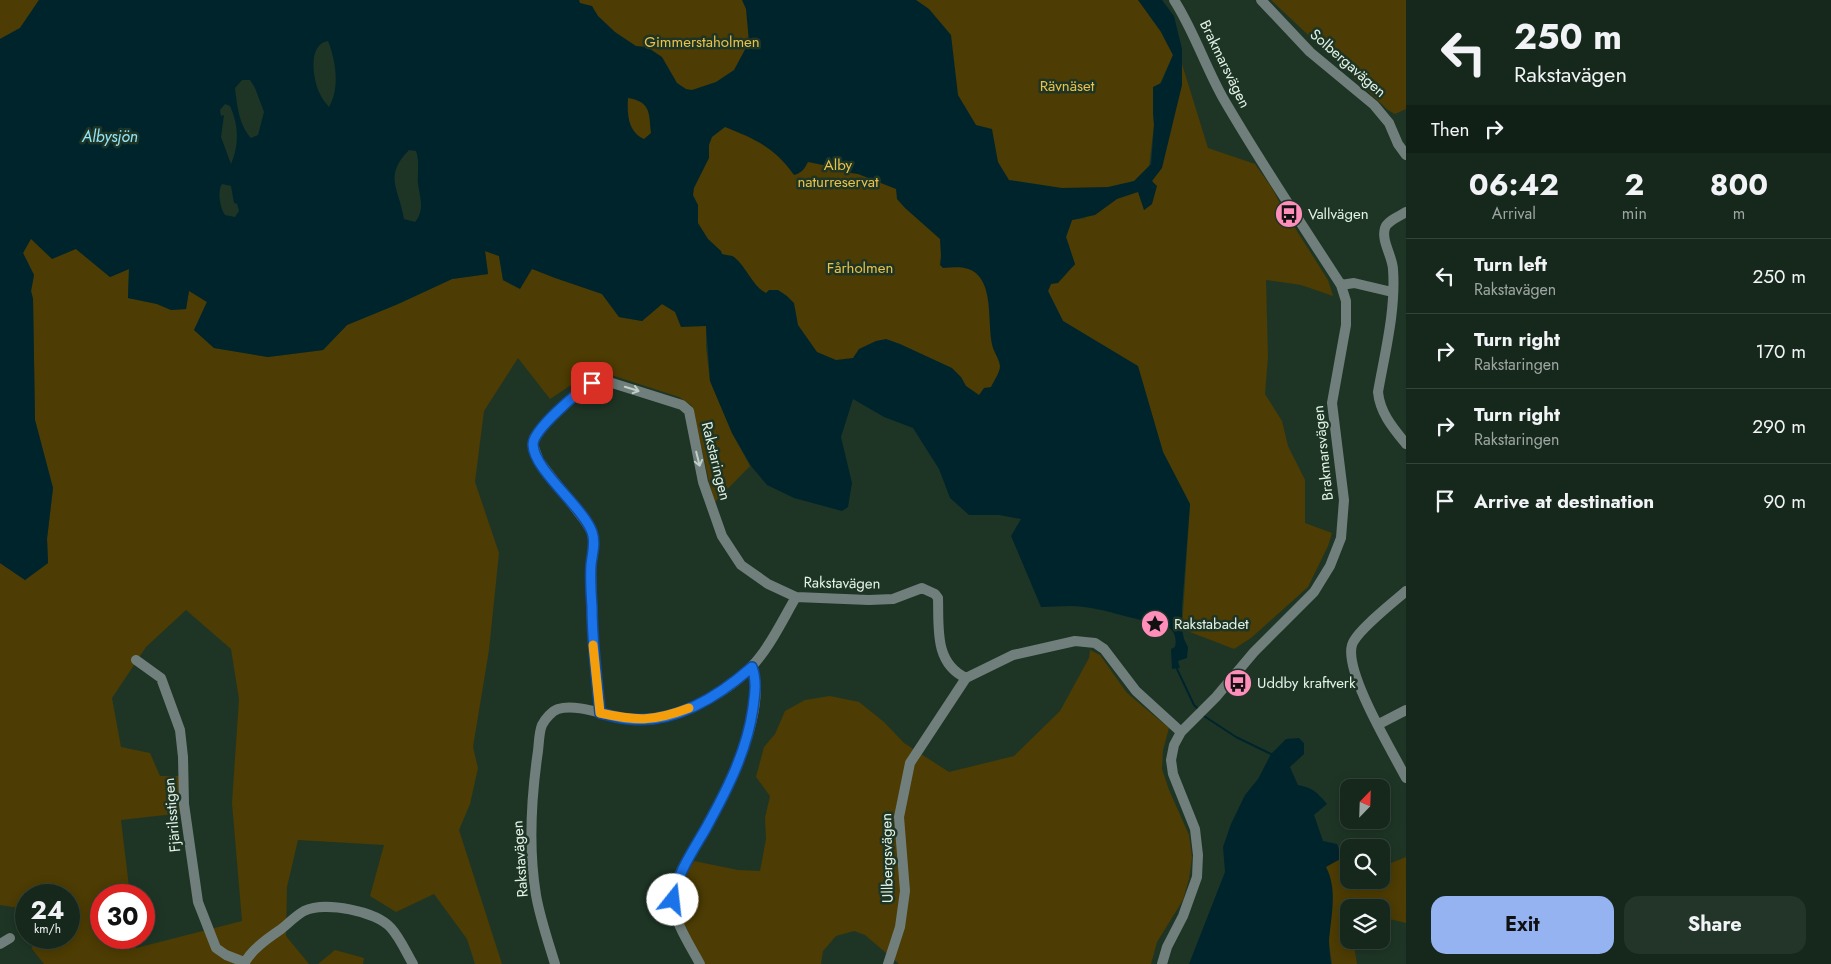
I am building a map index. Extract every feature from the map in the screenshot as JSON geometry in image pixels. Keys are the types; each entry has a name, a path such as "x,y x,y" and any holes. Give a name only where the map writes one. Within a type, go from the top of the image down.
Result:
{"street":[{"name":"Brakmarsvägen","path":"1174,0 1186,20 1211,76 1246,138 1341,285 1346,301 1346,325 1338,361 1332,403 1344,500 1341,538 1330,566 1314,592 1254,652 1181,732"},
{"name":"Solbergavägen","path":"1261,0 1310,52 1374,105 1389,123 1398,144 1406,155"},
{"path":"1406,212 1386,224 1384,229 1384,240 1393,268 1390,323 1378,392 1379,402 1385,417 1406,444"},
{"path":"1341,285 1354,283 1392,292"},
{"name":"Rakstaringen","path":"600,713 592,624 591,567 594,547 592,532 538,461 533,445 534,438 542,427 576,394 592,383 609,382 682,404 689,412 703,482 722,536 741,565 768,584 796,597"},
{"name":"Rakstavägen","path":"555,964 536,895 531,843 532,802 542,726 552,712 558,709 574,708 630,720 650,719 670,716 709,698 734,682 752,667 796,597 893,599 922,588 929,590 938,598 939,640 942,652 950,667 966,678"},
{"path":"1406,591 1358,635 1352,645 1353,664 1363,694 1406,778"},
{"path":"966,678 1013,655 1074,640 1095,643 1104,649 1136,691 1181,732 1174,745 1171,760 1173,774 1195,829 1198,855 1197,877 1183,916 1167,947 1162,964"},
{"name":"Fjärilsstigen","path":"136,660 160,678 180,730 184,804 198,902 216,948 244,963"},
{"path":"700,964 675,912 673,900 675,887 685,864 716,809 738,764 750,729 755,695 756,677 752,667"},
{"name":"Ullbergsvägen","path":"888,964 900,928 905,891 899,818 910,763 966,678"},
{"path":"1379,724 1406,710"},
{"path":"244,963 265,941 295,917 304,911 316,907 326,907 359,912 380,919 391,927 413,964"},
{"path":"0,944 10,938"}],"green space":[{"path":"0,0 39,0 20,28 0,39"},
{"name":"Alby naturreservat","path":"375,0 1153,0 1163,36 1173,55 1153,99 1154,125 1144,210 1152,204 1152,181 1182,85 1182,64 1208,148 1255,164 1272,188 1283,209 1328,280 1333,296 1301,285 1266,280 1268,357 1265,394 1282,421 1288,446 1305,480 1305,523 1332,533 1328,546 1308,587 1251,638 1234,649 1182,629 1190,504 1163,452 1138,367 1063,321 1048,291 1051,283 1075,265 1066,237 1072,220 1086,218 1028,203 1071,465 781,354"},
{"path":"1271,0 1406,0 1406,109 1395,114 1388,110"},
{"path":"31,234 76,249 110,277 129,269 128,298 157,304 171,310 186,309 189,290 207,302 194,330 214,348 268,357 323,350 347,325 452,279 488,274 485,251 499,256 503,280 520,288 532,268 602,294 619,317 642,321 662,304 706,326 706,347 710,381 732,433 750,466 714,503 692,406 679,397 599,371 580,379 550,399 518,358 484,411 475,482 499,553 489,650 473,747 478,768 470,804 459,830 502,964 475,964 467,939 434,894 396,912 370,896 384,845 298,840 287,887 286,936 309,964 44,964 32,949 80,949 80,884 15,884 15,907 0,905 0,563 25,580 48,563 47,539 53,488 35,420 33,299 31,291 34,275 23,253","holes":["186,610 231,649 239,699 232,803 242,921 155,943 155,949 90,949 90,884 129,884 121,820 183,813 179,776 160,776 150,753 121,747 112,698 146,647"]},
{"path":"1090,650 1100,655 1127,693 1169,728 1163,750 1162,769 1189,835 1192,857 1189,879 1183,900 1157,942 1151,964 899,964 865,935 854,931 836,936 823,951 821,964 704,964 676,908 677,889 694,861 738,870 760,871 766,839 765,818 770,796 756,777 764,747 775,734 785,711 805,700 830,696 859,702 884,722 904,743 949,772 1014,756 1060,711 1089,658"},
{"path":"1406,857 1406,923 1390,919 1390,899 1340,899 1340,949 1354,949 1357,964 1332,964 1325,866 1340,859 1340,889 1390,889 1391,863"},
{"path":"335,950 364,958 363,964 318,964"}],"water":[{"name":"Albysjön","path":"39,0 579,0 580,3 592,6 598,16 615,32 636,46 647,47 662,57 677,83 686,89 692,90 716,82 734,70 749,42 746,9 742,0 916,0 929,9 951,35 958,95 976,125 992,129 998,162 1009,180 1062,188 1108,187 1134,181 1151,164 1154,125 1153,87 1161,83 1173,55 1161,32 1138,0 1162,0 1174,16 1182,49 1182,85 1162,168 1152,181 1157,186 1152,204 1144,210 1138,192 1117,199 1095,215 1072,220 1066,237 1075,264 1058,283 1051,284 1048,291 1063,321 1138,366 1163,452 1190,504 1182,608 1182,629 1188,647 1187,658 1178,661 1180,668 1172,669 1171,649 1175,647 1176,639 1170,628 1164,625 1091,608 1073,606 1041,607 1011,536 1021,519 999,515 969,515 950,498 939,469 913,428 884,417 853,399 841,437 852,483 848,507 842,511 794,498 767,485 751,466 732,433 710,381 706,326 681,327 675,312 662,304 642,321 619,317 602,294 532,269 520,289 503,280 499,256 485,251 488,274 452,279 347,325 323,350 268,357 214,348 194,330 207,302 189,291 186,309 171,310 157,304 128,298 129,269 110,277 76,249 52,259 31,239 23,253 34,275 31,291 33,299 35,420 53,488 47,539 48,563 25,580 0,563 0,39 20,28","holes":["328,41 335,66 335,91 329,107 320,94 315,81 314,56 321,44","242,80 250,80 264,112 258,135 251,138 239,114 235,88","628,98 641,102 645,106 649,114 651,133 644,139 632,127 628,110","225,104 230,106 237,135 237,143 231,164 221,137 224,115 221,116 220,110","725,127 763,145 779,157 794,175 799,173 808,162 823,165 837,171 858,174 896,189 897,199 940,239 940,265 943,268 959,267 969,269 981,279 987,294 992,344 1000,366 991,387 984,388 979,395 966,386 961,377 952,368 886,339 876,341 859,349 853,358 836,360 817,352 798,325 794,303 778,290 769,290 766,293 761,290 733,256 722,254 708,239 698,223 698,205 693,195 694,188 709,158 709,145 712,137","409,150 416,151 421,208 415,222 404,219 395,183 397,168 401,159","222,184 231,186 234,203 237,204 239,211 235,217 225,215 219,195"]},
{"path":"1299,738 1304,743 1304,754 1290,767 1298,785 1314,791 1327,804 1314,815 1323,841 1337,844 1340,852 1340,859 1326,867 1330,876 1333,894 1329,940 1331,964 1189,964 1225,872 1223,847 1231,824 1245,795 1258,779 1271,754 1286,739"}],"waterway":[{"path":"1177,669 1194,705 1199,710"},
{"path":"1204,716 1236,737 1271,754"}],"slow traffic":[{"path":"593,645 600,713 630,720 650,719 670,716 689,708"}],"place":[{"name":"Vallvägen","path":"1289,214"},
{"name":"Rakstabadet","path":"1155,624"},
{"name":"Uddby kraftverk","path":"1238,683"}],"route":[{"path":"592,383 576,394 542,427 534,438 533,445 538,461 592,532 594,547 591,567 592,624 600,713 630,720 670,716 709,698 734,682 752,667 756,677 750,729 738,764 716,809 685,864 675,887 673,900"}],"park label":[{"name":"Gimmerstaholmen","path":"702,42"},
{"name":"Rävnäset","path":"1067,86"},
{"name":"Fårholmen","path":"860,268"}]}
